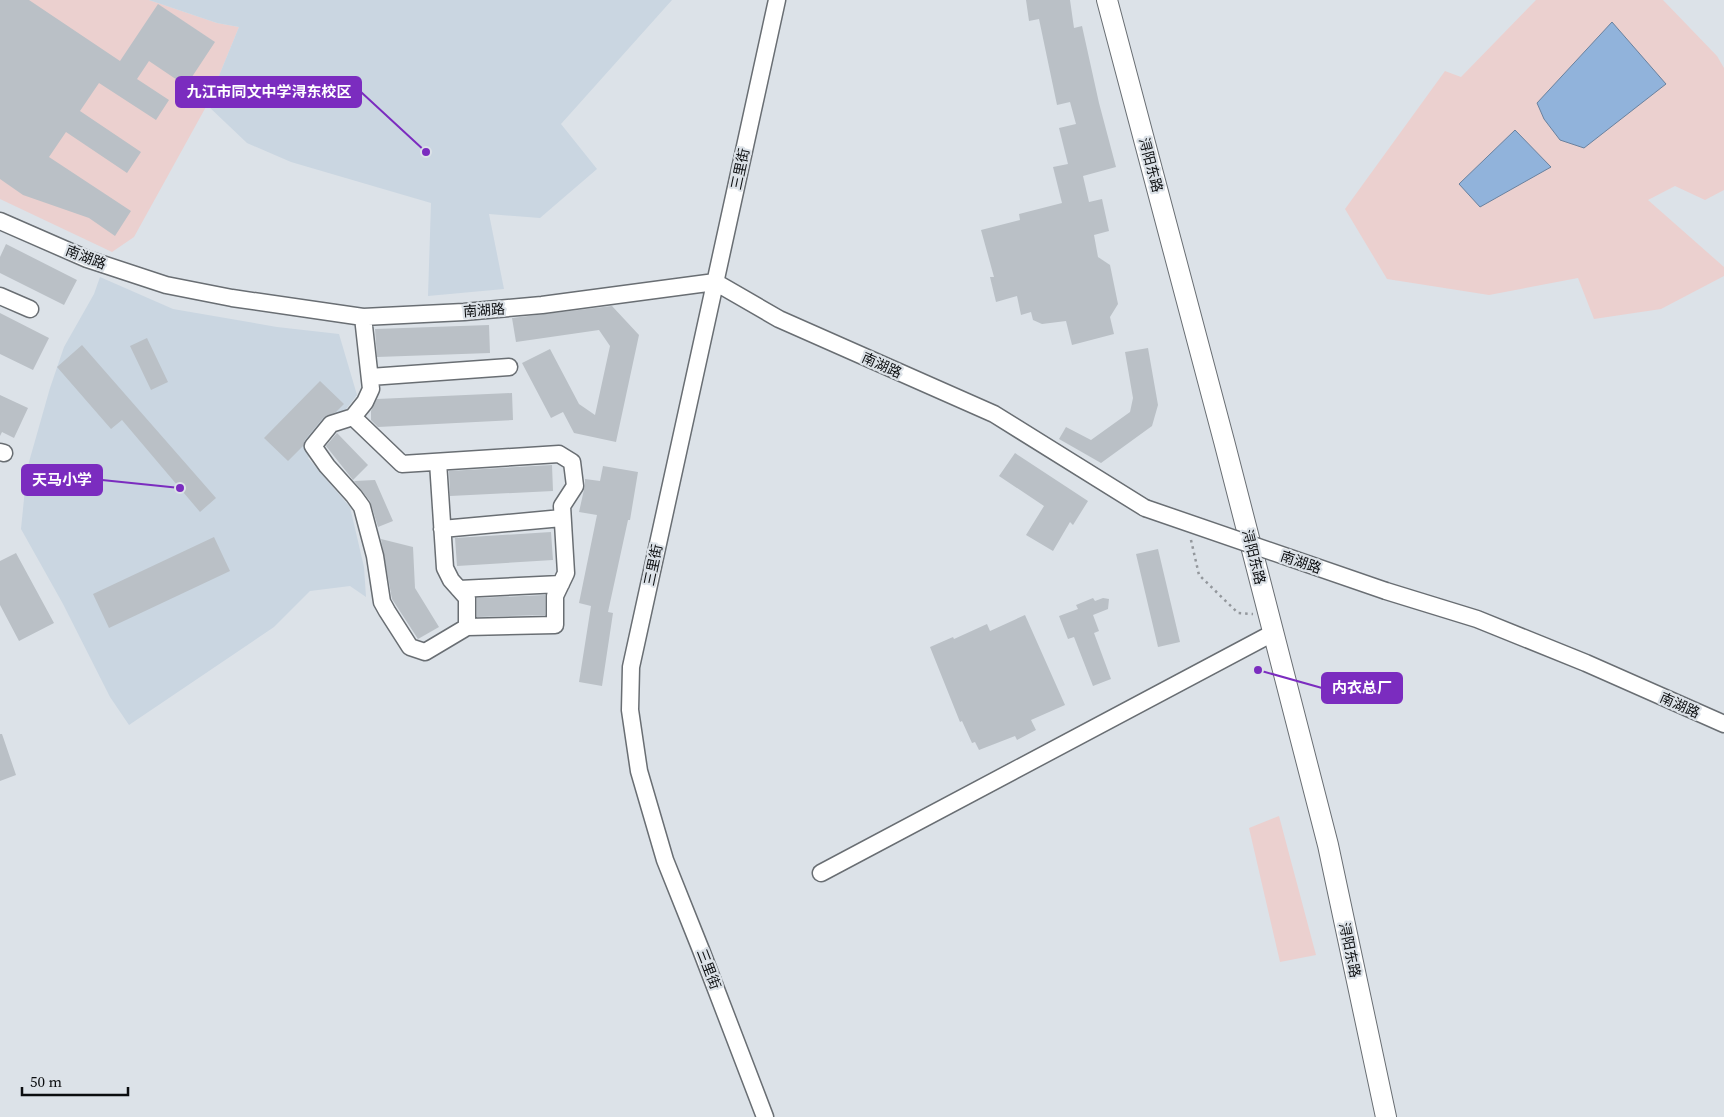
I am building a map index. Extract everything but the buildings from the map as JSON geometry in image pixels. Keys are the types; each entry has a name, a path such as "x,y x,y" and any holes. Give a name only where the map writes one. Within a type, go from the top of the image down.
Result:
{"main road":[{"name":"浔阳东路","path":"1107,0 1328,844 1386,1117"}],"street":[{"name":"三里街","path":"765,1117 665,860 639,771 630,710 631,667 777,0"},
{"name":"南湖路","path":"0,221 87,259 166,285 232,298 363,316 464,312 542,305 715,282 780,319 994,414 1145,508 1386,592 1477,618 1586,663 1724,724"},
{"path":"0,296 30,309"},
{"path":"354,417 402,464 558,454 572,462 575,486 562,506 566,573 555,596 556,625 467,627 425,652 410,646 387,612 382,602 375,556 362,507 327,466 313,446 331,424 354,417 365,402 371,389 363,316"},
{"path":"370,376 509,367"},
{"path":"438,462 444,568 451,580 467,598 467,627"},
{"path":"442,529 562,518"},
{"path":"459,589 561,584"},
{"path":"821,873 1271,625"}],"path":[{"path":"1186,522 1199,575 1238,613 1271,625"}],"shaded area":[{"path":"0,0 149,0 217,23 239,27 207,105 134,237 112,252 0,199"},
{"path":"149,0 672,0 561,124 597,169 540,218 489,214 504,289 428,296 431,203 291,162 247,143 207,105 239,27 217,23"},
{"path":"1536,0 1663,0 1717,56 1724,68 1724,190 1705,200 1675,186 1648,200 1724,267 1724,276 1661,309 1594,319 1578,278 1489,295 1387,279 1345,209 1445,71 1461,77"},
{"path":"100,277 173,309 277,327 339,334 357,395 308,458 350,507 364,567 366,597 350,586 310,591 274,627 129,725 110,697 63,604 21,529 27,469 50,388 64,347 94,294"},
{"path":"1279,816 1316,955 1280,962 1249,828"}],"water":[{"path":"1612,22 1666,84 1584,148 1560,140 1544,119 1537,103"},
{"path":"1515,130 1551,167 1480,207 1459,184"}],"place":[{"name":"九江市同文中学浔东校区","path":"426,152"},
{"name":"天马小学","path":"180,488"},
{"name":"内衣总厂","path":"1258,670"}]}
